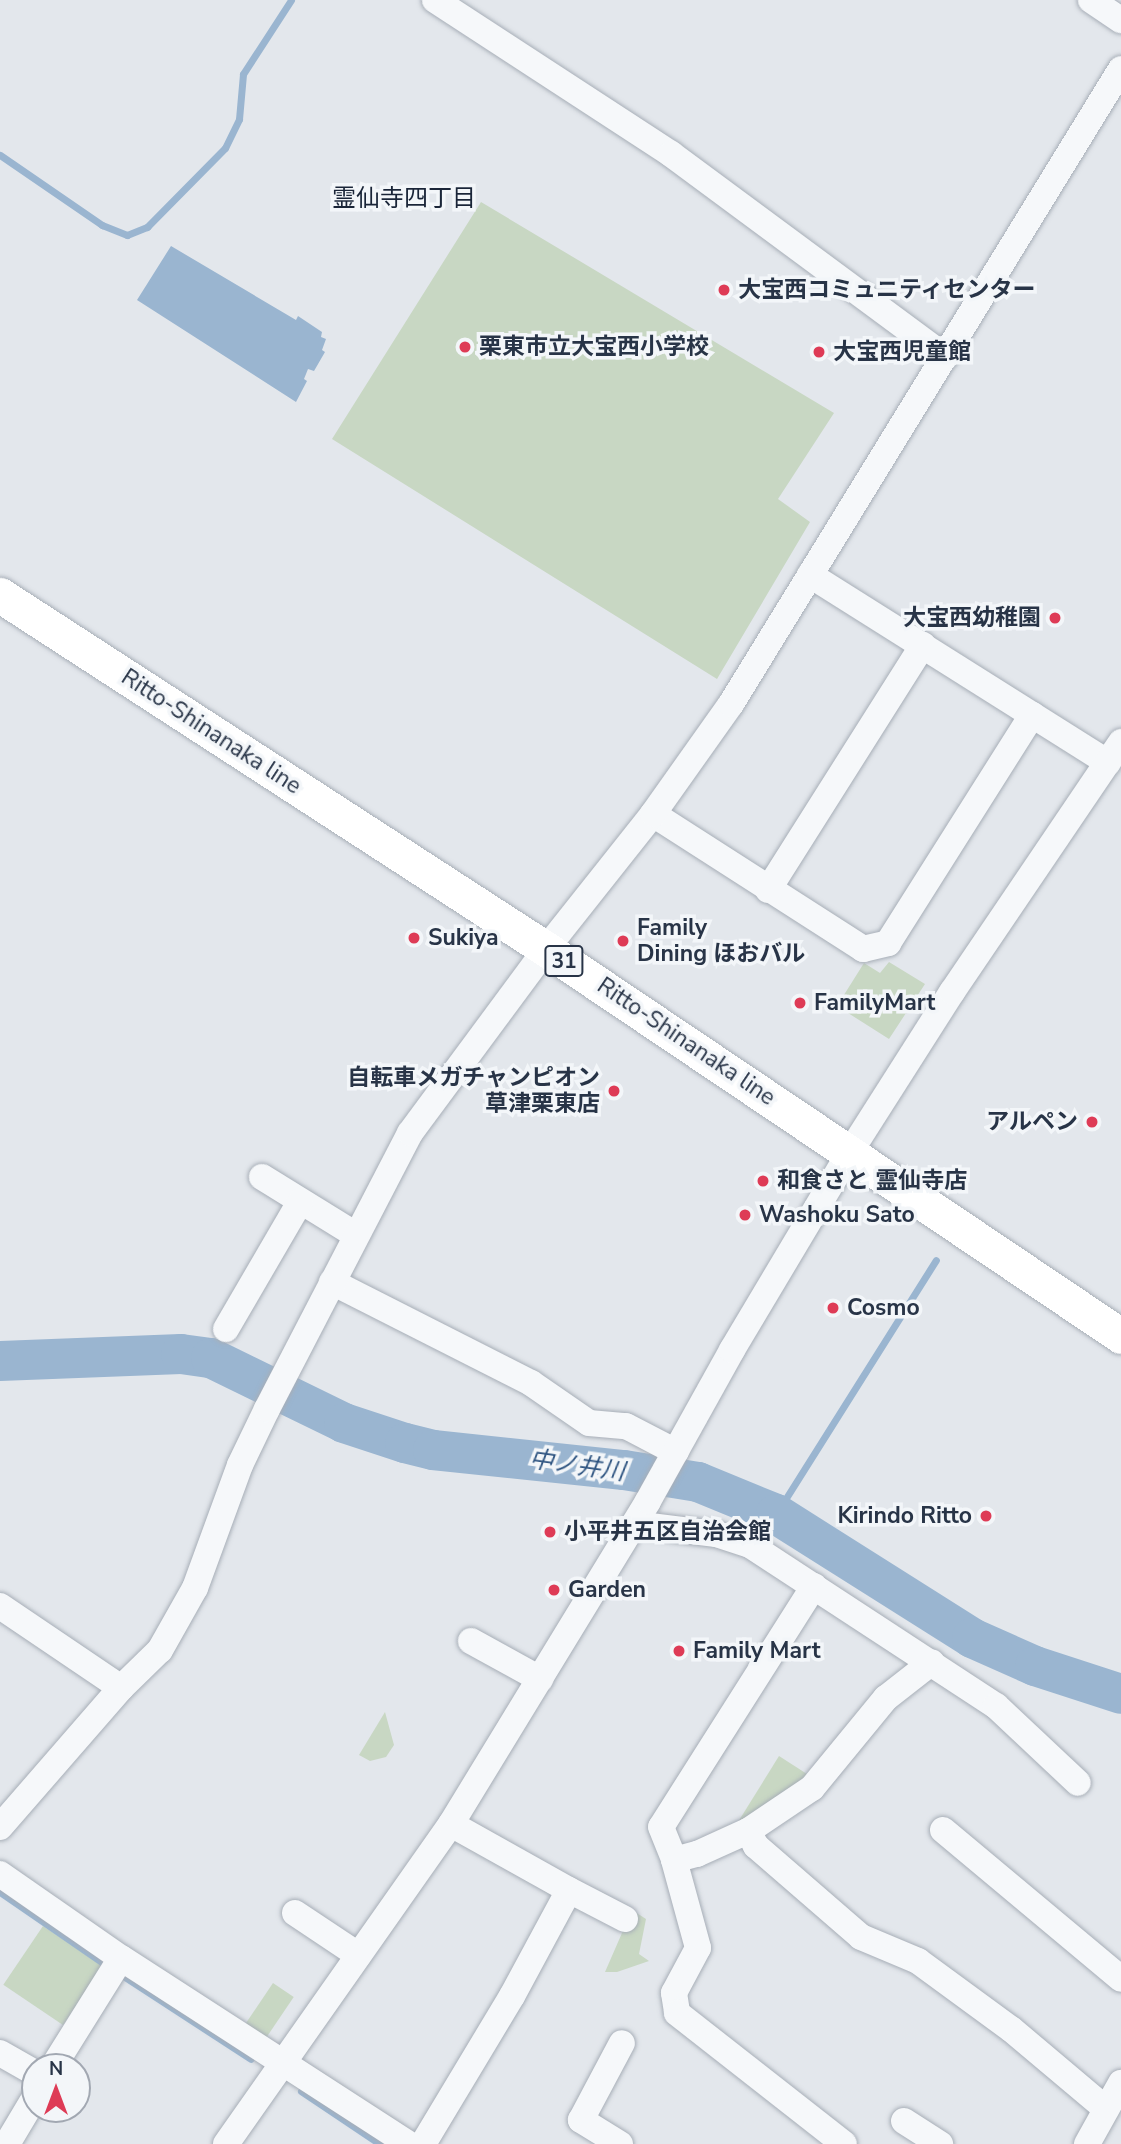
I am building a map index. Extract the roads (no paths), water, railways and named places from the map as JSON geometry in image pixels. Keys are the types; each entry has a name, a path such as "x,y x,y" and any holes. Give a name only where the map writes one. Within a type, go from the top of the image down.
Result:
{"main road":[{"name":"Ritto-Shinanaka line","path":"0,595 546,949 1121,1336"}],"street":[{"path":"435,0 671,154 945,358"},
{"path":"1091,0 1121,20"},
{"path":"0,1827 121,1688 160,1650 195,1588 240,1465 267,1409 388,1170 424,1110 653,814 731,704 1121,69"},
{"path":"226,2144 451,1824 648,1501 732,1350 850,1152 952,992 1114,753 1032,715 810,575"},
{"path":"768,890 922,645"},
{"path":"653,814 863,949 888,943 1032,715"},
{"path":"262,1177 356,1235"},
{"path":"226,1329 300,1202"},
{"path":"332,1282 531,1383 589,1423 625,1426 675,1454"},
{"path":"634,1524 716,1534 750,1545 996,1706 1078,1783"},
{"path":"814,1586 661,1827 674,1860 698,1948 674,1993 677,2012 840,2143"},
{"path":"0,1606 121,1688"},
{"path":"471,1640 540,1679"},
{"path":"674,1860 748,1831 812,1788 886,1698 932,1662"},
{"path":"451,1824 625,1919"},
{"path":"943,1830 1121,1979"},
{"path":"748,1831 756,1846 861,1937 918,1961 1011,2029 1106,2109"},
{"path":"0,1874 121,1958 408,2144"},
{"path":"424,2144 512,1996 569,1890"},
{"path":"295,1913 358,1955"},
{"path":"62,2053 121,1958"},
{"path":"620,2144 581,2120 622,2043"},
{"path":"0,2053 21,2065"},
{"path":"1087,2144 1121,2083"},
{"path":"7,2144 21,2120"},
{"path":"904,2121 940,2144"}],"water":[{"path":"171,246 296,320 298,316 322,332 321,337 326,339 322,350 325,352 314,371 308,369 304,379 307,381 296,402 137,300"}],"waterway":[{"path":"0,155 102,225 127,235 147,227 225,148 239,119 243,74 291,0"},
{"path":"776,1514 936,1260"},
{"name":"中ノ井川","path":"0,1361 181,1354 211,1358 344,1423 405,1443 433,1450 624,1470 698,1482 776,1514 972,1638 1035,1666 1121,1694"},
{"path":"0,1892 103,1963"},
{"path":"125,1977 251,2059"},
{"path":"301,2091 380,2144"}],"place":[{"name":"大宝西コミュニティセンター","path":"724,290"},
{"name":"栗東市立大宝西小学校","path":"465,347"},
{"name":"大宝西児童館","path":"819,352"},
{"name":"大宝西幼稚園","path":"1055,618"},
{"name":"Sukiya","path":"414,938"},
{"name":"Family Dining ほおバル","path":"623,941"},
{"name":"FamilyMart","path":"800,1003"},
{"name":"自転車メガチャンピオン 草津栗東店","path":"614,1091"},
{"name":"アルペン","path":"1092,1122"},
{"name":"和食さと 霊仙寺店","path":"763,1181"},
{"name":"Washoku Sato","path":"745,1215"},
{"name":"Cosmo","path":"833,1308"},
{"name":"Kirindo Ritto","path":"986,1516"},
{"name":"小平井五区自治会館","path":"550,1532"},
{"name":"Garden","path":"554,1590"},
{"name":"Family Mart","path":"679,1651"}],"district":[{"name":"霊仙寺四丁目","path":"404,199"}]}
